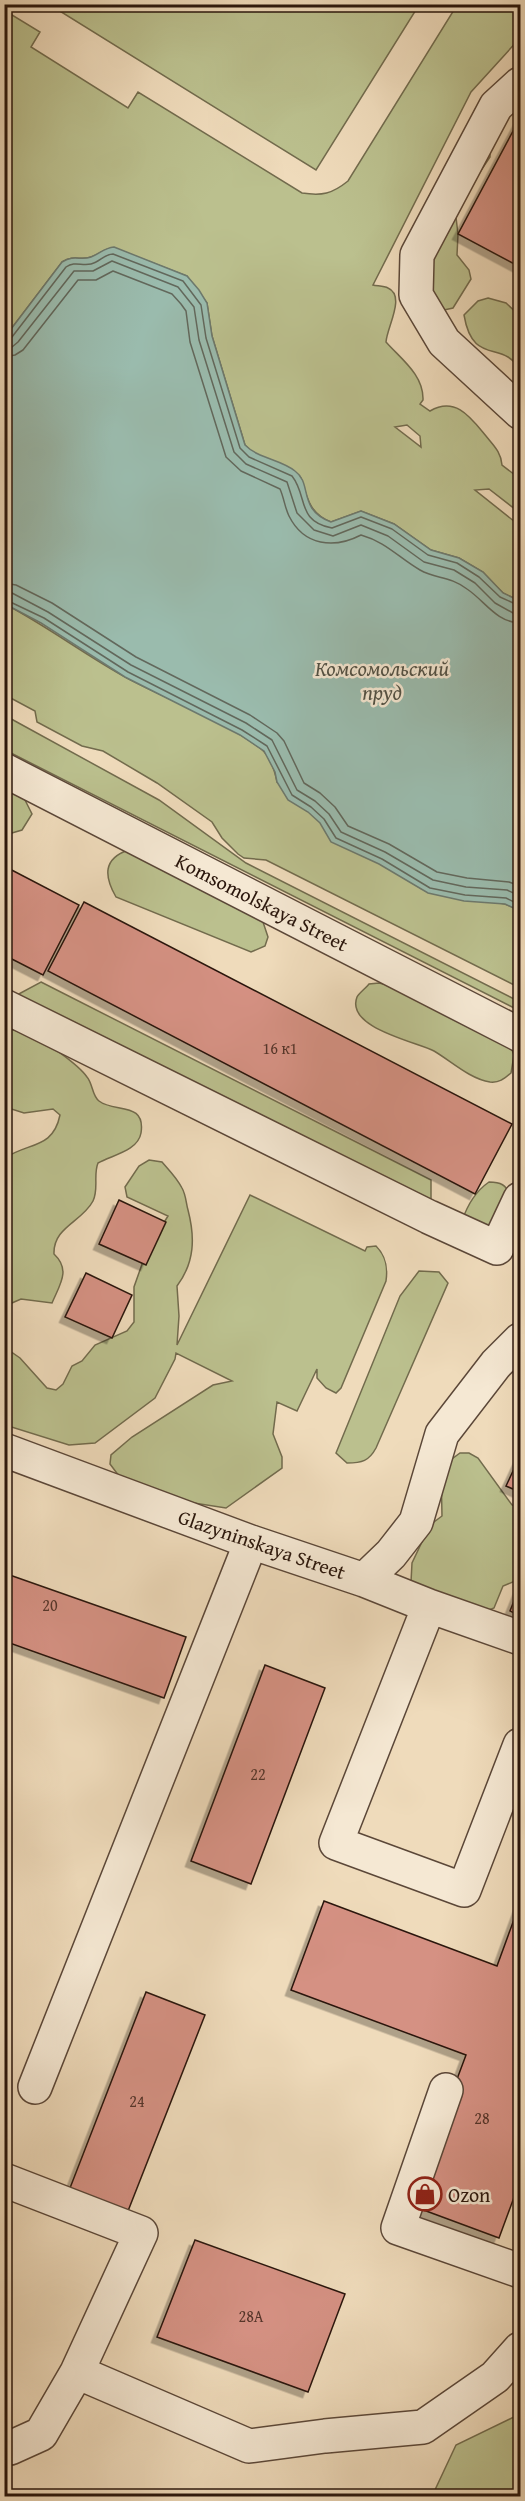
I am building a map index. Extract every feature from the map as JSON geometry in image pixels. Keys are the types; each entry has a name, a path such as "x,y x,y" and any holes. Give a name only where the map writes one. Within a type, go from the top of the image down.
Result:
{"street":[{"path":"520,84 496,106 417,255 416,295 444,342 520,412"},
{"name":"Komsomolskaya Street","path":"4,770 520,1035"},
{"path":"4,1006 429,1217 497,1248 520,1199"},
{"path":"364,1580 391,1554 416,1522 442,1434 496,1364 520,1340"},
{"name":"Glazyninskaya Street","path":"4,1450 251,1542 364,1580 520,1638"},
{"path":"35,2087 251,1542"},
{"path":"429,1606 336,1843 464,1890 520,1745"},
{"path":"446,2090 398,2228 520,2271"},
{"path":"4,2180 141,2233 77,2372 41,2434 10,2448 4,2448"},
{"path":"77,2372 249,2446 423,2427 495,2377 520,2349"}],"green space":[{"path":"5,5 11,5 7,12 40,32 31,47 128,108 138,92 302,193 315,194 332,191 348,181 457,5 520,5 520,38 471,92 373,285 388,288 393,292 396,305 386,342 416,375 422,391 423,400 420,404 430,411 448,406 469,416 494,446 502,465 520,479 520,513 489,489 475,490 520,526 520,601 503,593 483,572 459,558 431,550 394,524 361,511 331,522 324,519 310,504 301,478 252,452 245,445 212,336 207,303 187,276 114,248 87,258 67,260 62,262 5,337","holes":["407,425 420,436 421,447 395,427"]},
{"path":"50,5 419,5 316,170"},
{"path":"470,138 484,139 490,147 490,157 455,209 458,234 457,255 469,270 471,279 453,308 444,310 424,301 425,258 443,197"},
{"path":"488,298 506,303 520,316 520,371 506,356 481,347 468,331 464,315 478,301"},
{"path":"5,604 127,678 214,720 247,739 267,756 277,782 404,878 422,889 505,904 517,909 520,914 520,988 266,860 244,858 222,838 212,822 157,783 103,751 82,746 37,722 35,711 5,695"},
{"path":"4,715 159,800 246,863 520,1002 520,1011 5,750"},
{"path":"4,789 24,798 32,814 22,830 12,833 5,831"},
{"path":"128,850 262,919 268,937 265,946 251,952 116,897 109,882 108,869 114,858"},
{"path":"41,982 431,1180 431,1198 427,1207 15,996"},
{"path":"379,983 405,989 510,1045 514,1055 511,1073 496,1082 483,1080 468,1074 434,1051 372,1025 356,1008 357,997 369,984"},
{"path":"5,1028 28,1033 50,1046 82,1072 89,1080 99,1101 105,1105 134,1112 139,1116 141,1123 141,1133 135,1144 124,1152 98,1163 96,1192 93,1201 58,1237 54,1254 63,1272 52,1303 21,1299 5,1306 5,1158 46,1139 57,1126 60,1115 53,1109 24,1113 5,1107"},
{"path":"149,1160 162,1162 178,1181 184,1193 190,1220 192,1249 187,1268 177,1286 179,1316 177,1345 250,1195 365,1251 367,1247 376,1246 386,1262 386,1281 341,1388 336,1393 326,1388 317,1378 317,1369 297,1411 277,1402 273,1434 282,1457 282,1468 226,1508 181,1501 122,1480 110,1464 111,1455 132,1437 213,1385 232,1381 176,1353 155,1398 95,1443 69,1445 5,1425 4,1347 20,1358 47,1388 56,1390 63,1384 72,1366 82,1361 95,1345 127,1331 134,1322 134,1287 147,1250 168,1216 127,1197 125,1187 139,1166"},
{"path":"489,1182 502,1185 510,1195 485,1238 462,1221 472,1199"},
{"path":"419,1271 439,1272 448,1283 376,1448 371,1456 364,1460 347,1463 336,1453 400,1296"},
{"path":"460,1453 469,1453 478,1458 512,1505 520,1508 520,1579 503,1586 494,1608 482,1613 411,1582 412,1563 430,1525 442,1516 441,1467"},
{"path":"520,2414 520,2496 436,2496 434,2492 456,2445"}],"water":[{"name":"Комсомольский пруд","path":"114,247 187,276 199,290 207,303 212,336 245,445 295,471 303,483 309,504 320,517 331,522 361,511 394,524 431,550 459,558 483,572 503,593 520,601 520,914 516,909 505,904 464,901 428,893 379,864 331,842 320,823 308,812 288,800 277,782 275,772 264,751 240,735 125,677 41,623 5,604 5,337 62,262 70,258 91,257"}],"building":[{"path":"520,118 520,267 458,234"},
{"path":"4,866 79,905 43,975 4,955"},
{"path":"84,902 512,1124 475,1194 48,971"},
{"path":"119,1200 166,1222 146,1265 99,1244"},
{"path":"86,1273 132,1295 112,1338 65,1317"},
{"path":"520,1456 520,1492 506,1486"},
{"path":"4,1573 186,1637 164,1698 4,1641"},
{"path":"520,1586 520,1616 510,1611"},
{"path":"265,1665 325,1688 251,1884 191,1861"},
{"path":"324,1901 497,1966 520,1903 520,2181 499,2238 410,2205 466,2055 291,1990"},
{"path":"146,1992 205,2015 128,2211 70,2188"},
{"path":"195,2240 345,2294 308,2392 157,2337"}],"place":[{"name":"Ozon","path":"425,2194"}]}
